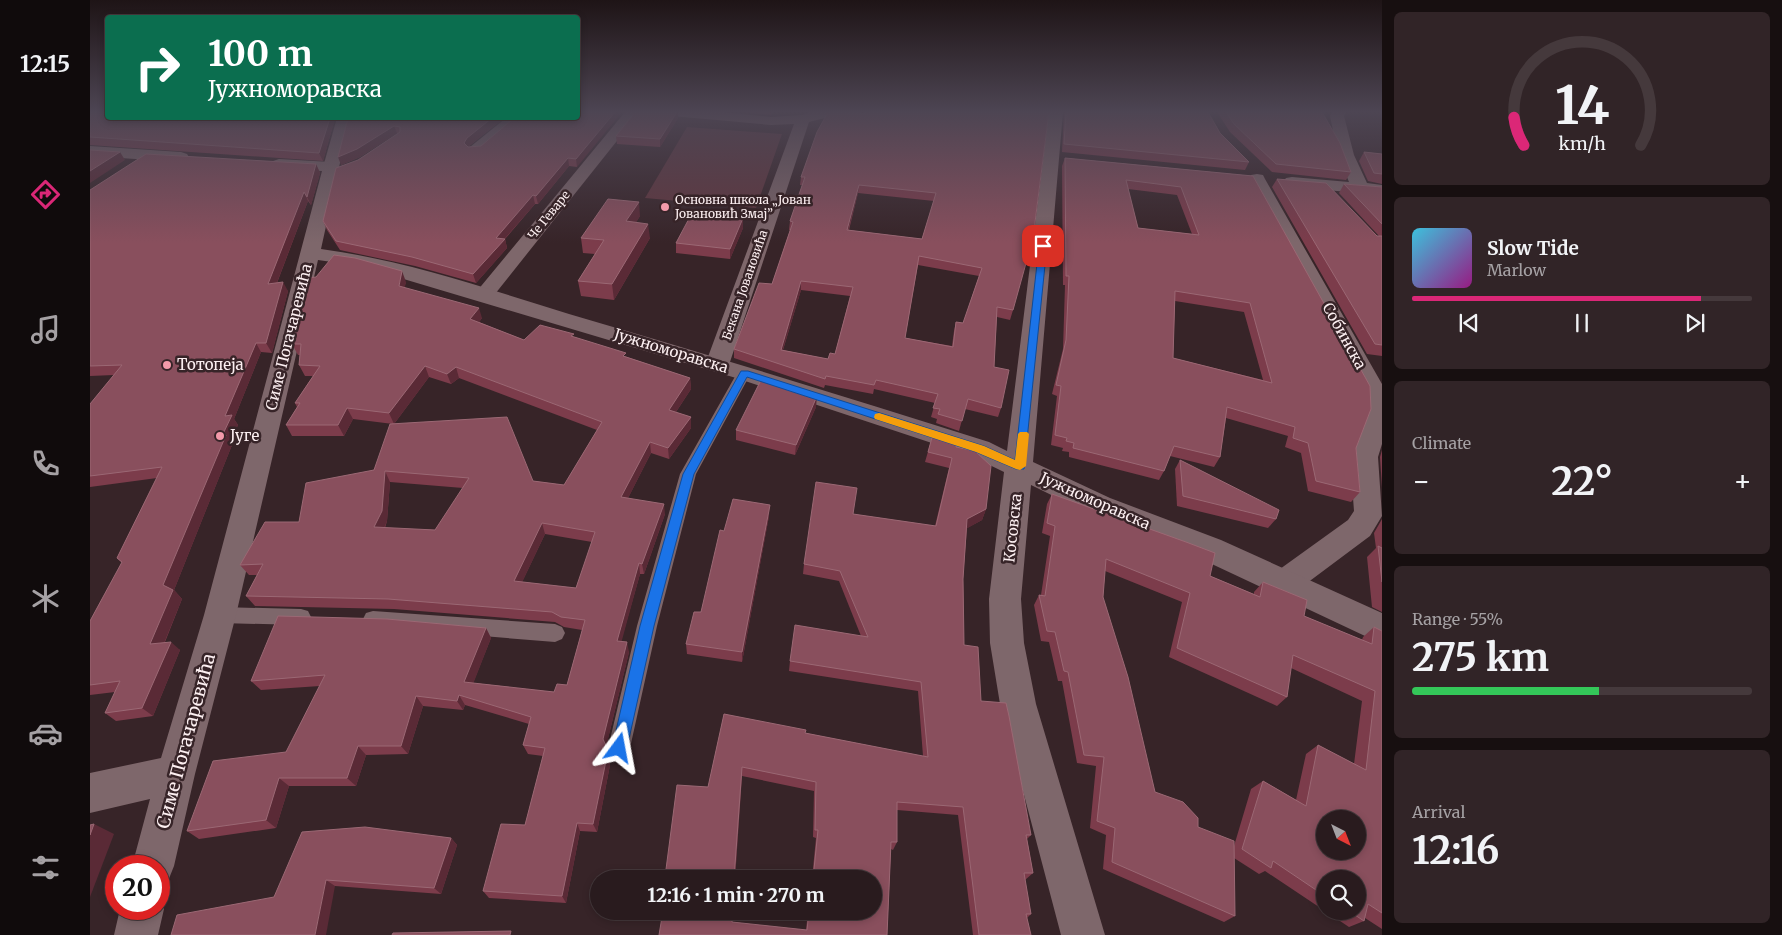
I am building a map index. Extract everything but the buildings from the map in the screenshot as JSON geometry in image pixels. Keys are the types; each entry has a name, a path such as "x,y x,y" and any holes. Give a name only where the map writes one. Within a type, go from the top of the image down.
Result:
{"street":[{"path":"123,171 146,156"},
{"path":"157,156 196,158"},
{"name":"Симе Погачаревића","path":"156,855 220,615 310,253 336,156"},
{"name":"Че Геваре","path":"484,295 597,156"},
{"name":"Бекана Јовановића","path":"717,365 790,156"},
{"name":"Косовска","path":"1061,156 1020,466 1005,599 1007,643 1018,704 1083,935"},
{"path":"1347,156 1360,188"},
{"path":"266,163 333,172"},
{"name":"Собинска","path":"1284,584 1359,528 1369,513 1364,457 1378,419 1376,395 1254,176 1323,185"},
{"path":"1323,185 1382,190"},
{"name":"Јужноморавска","path":"310,253 362,260 484,295 744,373 980,449 1020,466 1100,506 1210,549 1382,629"},
{"path":"90,793 176,774"},
{"path":"136,935 139,920"}],"lane":[{"path":"1323,185 1336,199"},
{"path":"619,748 650,617 688,474 744,373"},
{"path":"220,615 317,618"},
{"path":"355,618 394,619 555,633"}],"shaded area":[{"path":"670,156 774,156 756,208 645,198"}],"slow traffic":[{"path":"879,417 980,449 1020,466 1023,434"}],"place":[{"name":"Основна школа „Јован Јовановић Змај”","path":"665,207"},
{"name":"Тотопеја","path":"167,365"},
{"name":"Југе","path":"220,436"}],"route":[{"path":"619,748 647,626 688,474 744,373 980,449 1020,466 1043,246"}]}
